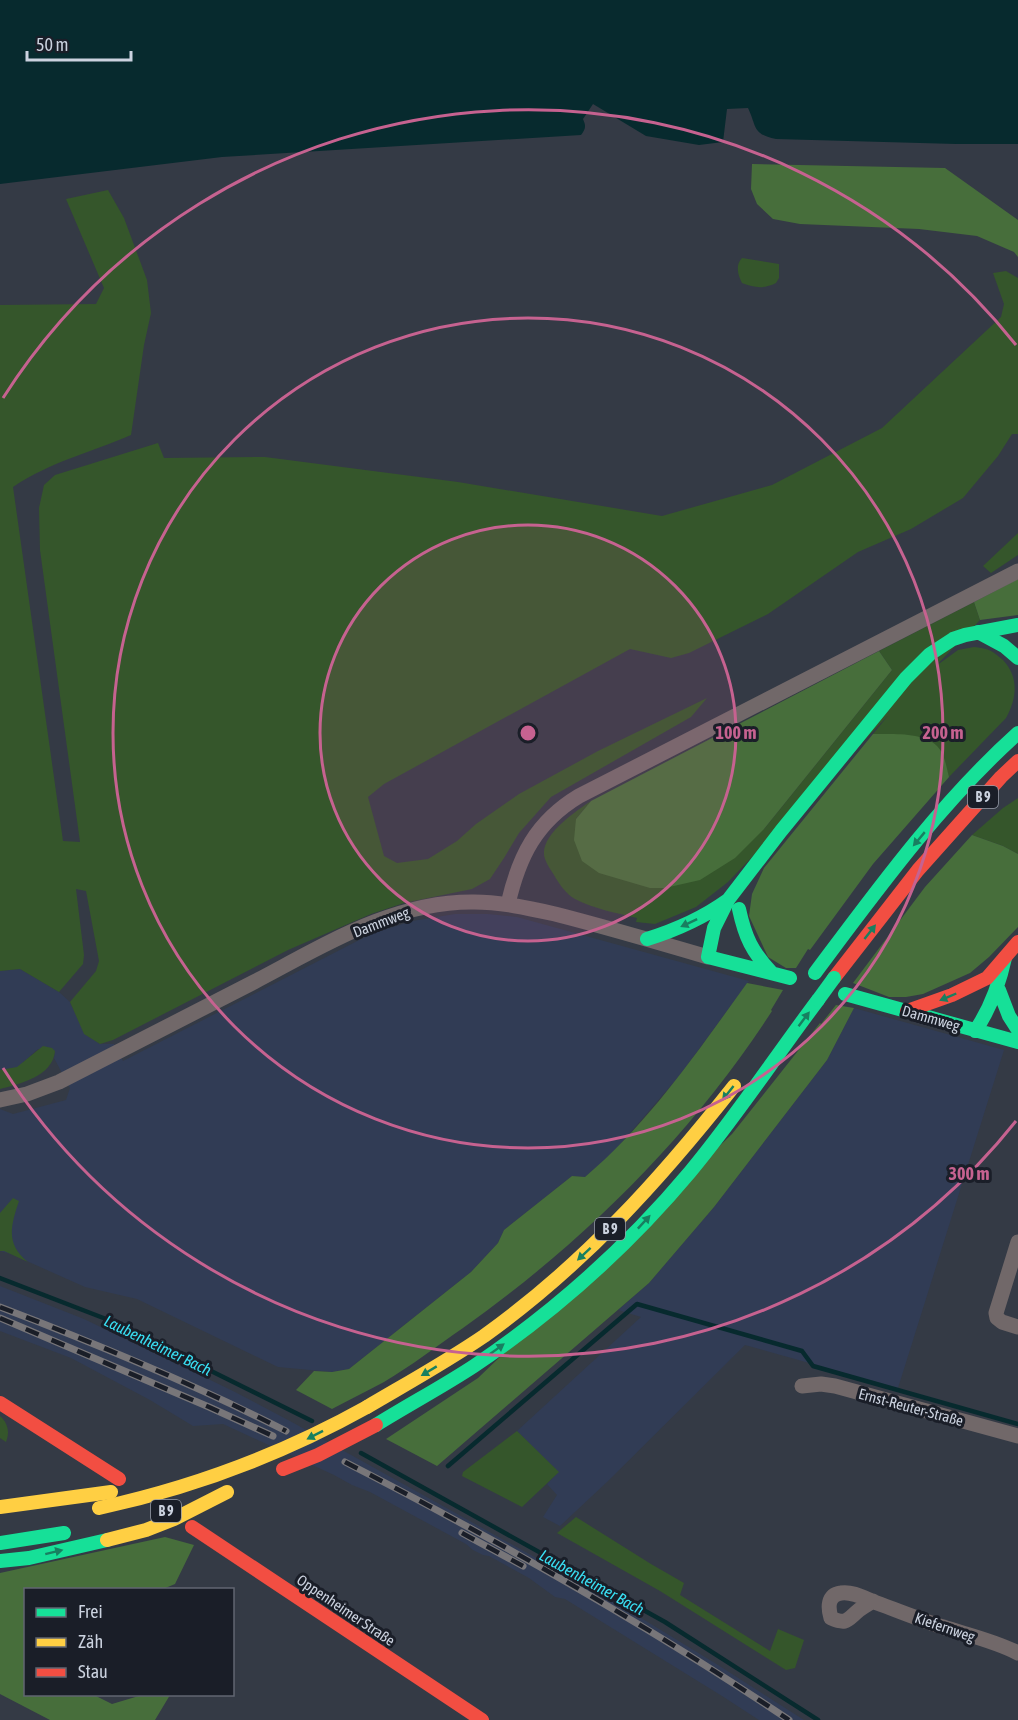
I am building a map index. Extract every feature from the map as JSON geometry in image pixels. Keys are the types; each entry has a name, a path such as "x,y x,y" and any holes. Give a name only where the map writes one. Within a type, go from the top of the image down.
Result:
{"main road":[{"path":"708,957 714,928 728,900 781,831 906,678 930,654 965,635 1018,625"},
{"path":"978,632 1011,650 1018,658"},
{"path":"968,783 1018,716"},
{"name":"B 9","path":"804,987 883,883 968,783 1018,733"},
{"name":"B 9","path":"269,1475 318,1455 376,1425 471,1367 533,1323 628,1239 697,1163 894,900 949,835 1018,761"},
{"path":"949,835 1002,795"},
{"path":"708,957 723,941 729,930 739,909 749,874"},
{"path":"647,939 681,927 714,911 728,900"},
{"path":"739,909 747,942 760,962 772,973"},
{"path":"975,1030 976,1001 987,978 1018,942"},
{"name":"Dammweg","path":"708,957 790,978"},
{"path":"975,1030 991,1007 999,990 1005,957"},
{"path":"908,1011 952,995 987,978"},
{"path":"999,990 1018,1030"},
{"name":"Dammweg","path":"845,994 1018,1042"},
{"name":"B 9","path":"94,1509 169,1491 308,1438 367,1407 459,1353 554,1282 628,1212 745,1072"},
{"path":"0,1403 118,1479"},
{"path":"0,1507 213,1476"},
{"name":"B 9","path":"125,1521 186,1506 241,1486"},
{"path":"0,1561 28,1558 146,1530 174,1519 227,1491"},
{"name":"Oppenheimer Straße","path":"192,1527 482,1720"},
{"path":"0,1543 75,1531"}],"street":[{"path":"508,904 514,878 523,856 537,833 565,804 1018,571"},
{"name":"Dammweg","path":"0,1100 27,1094 59,1082 322,946 383,918 440,903 508,904 574,918 708,957"},
{"path":"1018,1242 996,1312 997,1318 1002,1322 1018,1327"},
{"name":"Ernst-Reuter-Straße","path":"802,1386 821,1384 835,1386 1018,1436"},
{"name":"Kiefernweg","path":"873,1601 1007,1647 1018,1653"}],"shaded area":[{"path":"0,0 1018,0 1018,144 776,139 763,135 756,129 748,108 727,109 723,142 699,145 646,136 593,104 583,119 585,127 581,135 222,157 0,184"},
{"path":"455,914 517,917 749,981 680,1075 610,1156 585,1177 572,1176 504,1230 498,1243 471,1272 349,1369 332,1372 278,1367 137,1299 85,1287 0,1251 0,1109 13,1114 66,1100 70,1088 54,1058 55,1051 38,1049 17,1068 0,1070 0,971 20,969 59,992 70,1002 85,1034 100,1044 114,1044 123,1061 371,934 412,921"},
{"path":"854,1008 1004,1050 898,1388 745,1345 560,1526 543,1517 557,1495 547,1484 558,1472 517,1431 641,1317 618,1310 649,1283 714,1207 827,1060"},
{"path":"0,1286 84,1319 290,1421 610,1599 804,1720 759,1720 565,1599 555,1597 529,1578 473,1550 370,1492 223,1424 193,1426 71,1358 0,1331"}],"green space":[{"path":"752,164 945,168 1018,220 1018,257 1014,252 977,236 919,229 800,224 773,219 757,204 751,189"},
{"path":"108,190 124,218 147,280 151,313 131,435 42,470 13,487 63,841 80,842 40,550 39,508 44,485 55,475 158,443 164,458 265,457 458,482 662,516 772,485 882,428 1001,317 1004,304 993,273 1006,271 1018,278 1018,434 1012,434 998,456 963,498 911,529 858,552 768,614 689,653 671,658 630,649 384,784 368,797 384,856 397,863 428,859 457,841 476,824 519,794 598,751 707,698 691,717 551,797 519,833 490,879 472,889 404,903 371,914 288,950 113,1040 100,1044 84,1034 70,1002 96,971 99,961 86,891 76,889 84,955 83,964 59,992 20,969 0,971 0,305 96,304 104,288 66,199"},
{"path":"742,258 779,264 779,278 776,283 759,287 742,283 738,267"},
{"path":"1018,533 1018,555 991,573 983,566"},
{"path":"1018,579 1018,615 980,620 974,602"},
{"path":"974,602 980,620 728,882 696,907 655,924 636,922 637,918 598,908 575,899 558,882 545,859 544,851 547,842 559,825 591,801 576,819 764,829 892,670 879,651"},
{"path":"974,647 990,650 1008,666 1015,687 1013,702 1006,718 949,777 946,768 873,734 918,679 958,650"},
{"path":"879,651 892,670 764,829 735,858 700,880 665,888 650,888 599,873 582,861 574,840 576,819 591,801"},
{"path":"873,734 916,736 932,741 942,753 949,777 873,864 796,968 786,968 768,957 749,916 752,894 764,868"},
{"path":"1018,798 1018,854 972,835 1003,808"},
{"path":"972,835 1018,854 1018,927 970,973 923,994 889,997 853,983 925,887"},
{"path":"747,983 783,990 772,1011 707,1101 671,1144 593,1223 508,1295 384,1382 332,1409 296,1390 314,1371 332,1372 349,1369 471,1272 498,1243 504,1230 572,1176 585,1177 630,1133 672,1085"},
{"path":"836,1005 854,1008 827,1060 714,1207 649,1283 437,1466 386,1439 478,1378 732,1134"},
{"path":"43,1046 55,1051 53,1060 42,1073 34,1078 0,1089 0,1070 17,1067"},
{"path":"13,1198 19,1201 12,1226 13,1241 28,1262 0,1251 0,1213"},
{"path":"0,1416 8,1428 6,1442 0,1438"},
{"path":"517,1431 559,1472 522,1507 462,1476 463,1472"},
{"path":"576,1517 684,1583 680,1595 770,1651 778,1629 804,1640 795,1668 786,1670 660,1591 557,1533"},
{"path":"165,1537 194,1545 175,1584 165,1588 24,1588 24,1696 96,1696 112,1704 139,1696 169,1696 155,1720 50,1720 0,1694 0,1573"}],"waterway":[{"name":"Laubenheimer Bach","path":"0,1278 106,1319 312,1421"},
{"path":"448,1466 637,1304 802,1351 813,1366 1018,1424"},
{"name":"Laubenheimer Bach","path":"361,1453 665,1622 818,1720"}],"railway":[{"path":"0,1307 145,1365 286,1431"},
{"path":"0,1318 273,1436"},
{"path":"345,1462 571,1584 681,1650 789,1720"},
{"path":"462,1533 523,1566"}],"traffic: fast":[{"path":"708,957 714,928 728,900 781,831 906,678 930,654 953,639 1018,625"},
{"path":"978,632 1004,646 1018,658"},
{"path":"815,973 936,817 1018,733"},
{"path":"647,939 689,923 728,900"},
{"path":"739,909 750,944 772,973"},
{"path":"708,957 790,978"},
{"path":"975,1031 994,996 1005,958"},
{"path":"818,1000 834,978"},
{"path":"999,990 1009,1016 1018,1030"},
{"path":"845,994 1018,1042"},
{"path":"376,1425 462,1374 504,1345 616,1252 707,1151 818,1000"},
{"path":"0,1543 64,1533"},
{"path":"0,1561 29,1558 107,1540"}],"traffic: slow":[{"path":"367,1407 484,1336 554,1280 587,1251 648,1188 734,1086"},
{"path":"99,1508 135,1500 237,1468 302,1440 367,1407"},
{"path":"0,1507 111,1492"},
{"path":"107,1540 146,1530 174,1519 227,1492"}],"traffic: jam":[{"path":"834,978 918,870 1018,761"},
{"path":"907,1011 952,995 987,978 1018,942"},
{"path":"0,1403 119,1479"},
{"path":"283,1469 318,1455 376,1425"},
{"path":"192,1527 482,1720"}]}
